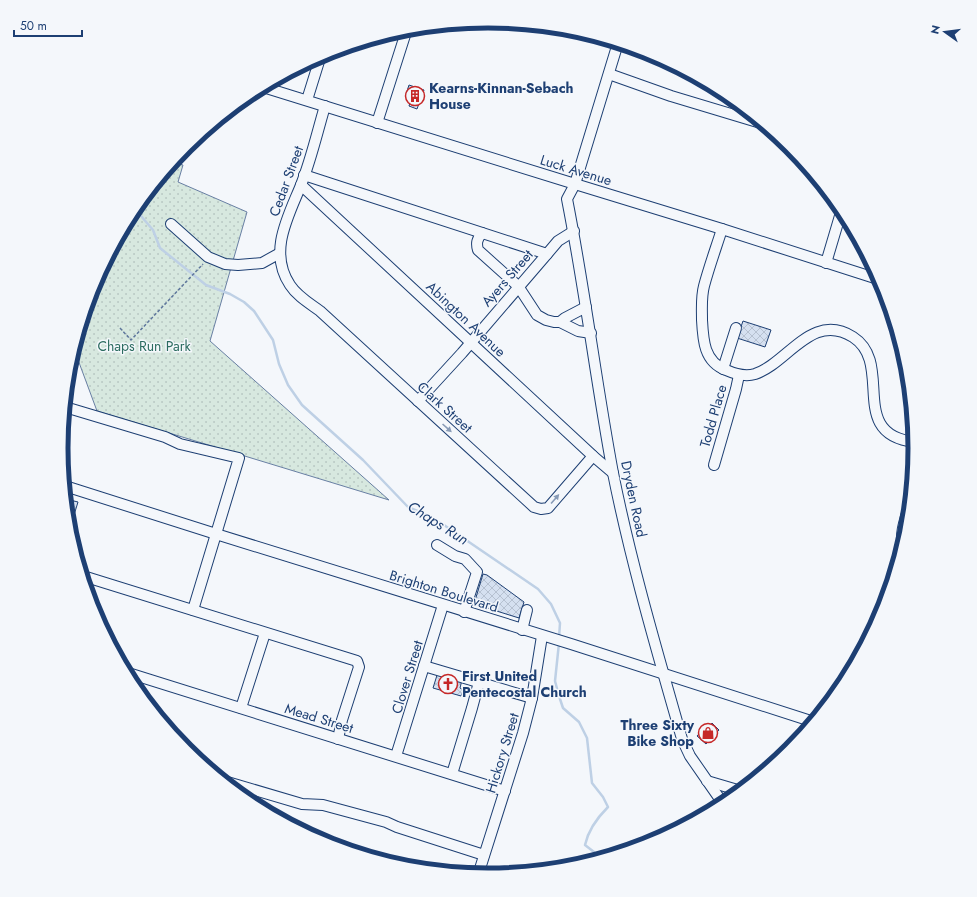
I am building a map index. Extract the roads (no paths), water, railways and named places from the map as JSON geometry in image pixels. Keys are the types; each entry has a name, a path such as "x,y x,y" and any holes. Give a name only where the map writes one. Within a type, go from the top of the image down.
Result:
{"street":[{"path":"377,123 405,36"},
{"path":"575,184 617,48"},
{"path":"307,100 319,64"},
{"path":"609,74 671,96 750,120"},
{"name":"Luck Avenue","path":"271,89 872,277"},
{"name":"Cedar Street","path":"282,267 280,253 282,234 302,180 325,106"},
{"path":"302,180 482,233 547,254"},
{"name":"Abington Avenue","path":"302,180 470,341 593,456 614,473"},
{"name":"Dryden Road","path":"575,184 567,199 574,231 614,473 637,579 682,739 690,756 720,799"},
{"path":"826,263 840,217"},
{"path":"171,224 208,257 225,264 238,265 262,263 280,253"},
{"path":"722,229 704,287 702,300 703,343 707,354 713,363 723,369 739,375 755,374 811,334 826,330 839,331 852,336 861,343 868,353 873,378 874,408 879,422 886,431 896,437 909,441"},
{"name":"Ayers Street","path":"418,401 462,353 470,341 558,241 574,231"},
{"path":"482,233 476,245 478,250 518,286 537,315 546,320 560,322 578,331 591,333"},
{"name":"Clark Street","path":"282,267 290,285 296,292 320,311 534,507 541,509 548,508 593,456"},
{"path":"560,322 586,307"},
{"path":"723,369 736,328"},
{"name":"Todd Place","path":"714,465 739,375"},
{"path":"70,409 165,437 180,444 239,458 193,610"},
{"name":"Brighton Boulevard","path":"70,488 464,612 571,644 809,720"},
{"path":"437,545 455,556 465,559 477,572 464,612"},
{"path":"88,578 357,661 360,667 342,720 338,738"},
{"name":"Clover Street","path":"396,756 443,605"},
{"path":"522,630 527,610"},
{"path":"241,708 265,632"},
{"name":"Hickory Street","path":"480,869 523,733 546,637"},
{"path":"424,666 532,698"},
{"name":"Mead Street","path":"134,675 505,791"},
{"path":"452,774 472,708 478,682"},
{"path":"707,781 734,789"},
{"path":"237,785 302,804 323,805 386,822 397,827 484,855"}],"waterway":[{"name":"Chaps Run","path":"140,214 153,230 160,248 206,285 230,294 244,302 254,311 273,340 279,364 288,385 302,405 363,460 408,507 427,515 444,525 538,589 551,604 560,623 559,638"},
{"name":"Chaps Run","path":"559,643 555,681 559,696 563,708 579,722 587,738 592,783 603,797 608,807 594,824 585,845 594,852 594,856"}],"place":[{"name":"Kearns-Kinnan-Sebach House","path":"415,96"},
{"name":"First United Pentecostal Church","path":"448,684"},
{"name":"Three Sixty Bike Shop","path":"708,733"}],"park label":[{"name":"Chaps Run Park","path":"144,346"}]}
